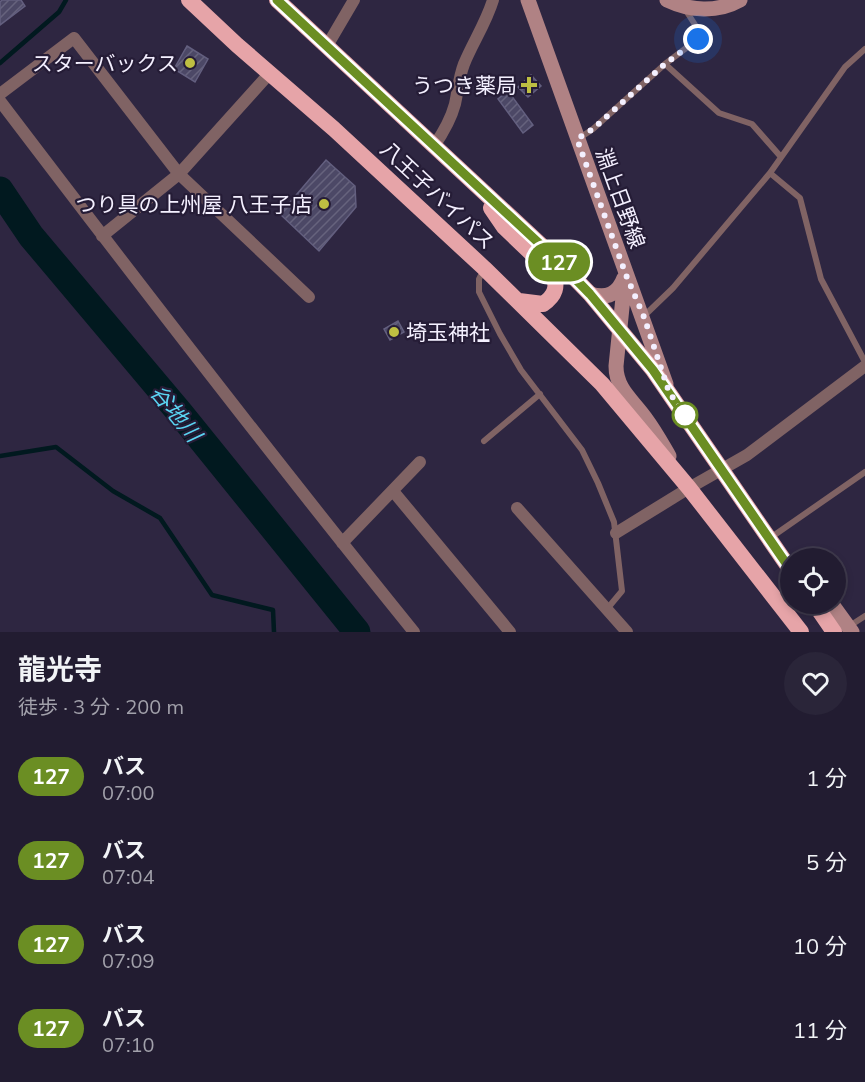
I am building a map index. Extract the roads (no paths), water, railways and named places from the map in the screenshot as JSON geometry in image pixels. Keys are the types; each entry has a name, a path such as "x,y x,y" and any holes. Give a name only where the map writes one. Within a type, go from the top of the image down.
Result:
{"highway":[{"name":"八王子バイパス","path":"189,0 269,74 334,129 484,268 602,384 689,488 801,632"},
{"name":"八王子バイパス","path":"277,0 556,259 590,294 669,392 780,554"},
{"path":"476,185 504,227 552,273 555,279 556,288 552,297 543,304 519,301"},
{"path":"826,614 844,630"}],"main road":[{"name":"淵上日野線","path":"528,0 626,275 644,317 669,392"},
{"path":"666,0 685,8 712,9 741,0"},
{"name":"淵上日野線","path":"590,294 612,295 622,284 626,275"},
{"name":"淵上日野線","path":"626,275 616,366 619,384 646,418 689,488"},
{"path":"740,496 784,548"},
{"path":"836,614 844,630"}],"street":[{"path":"327,46 354,0"},
{"path":"434,146 443,133 455,106 460,76 470,49 488,17 493,0"},
{"path":"0,94 74,38 179,174 309,297"},
{"path":"102,236 179,174 269,74"},
{"path":"0,100 102,236 414,632"},
{"path":"616,533 747,455 865,364"},
{"path":"342,543 420,462"},
{"path":"393,491 510,632"},
{"path":"517,508 627,632"}],"lane":[{"path":"577,139 593,129 665,64 698,39 700,36 685,8"},
{"path":"644,317 673,288 770,173 845,67 865,49"},
{"path":"665,64 719,114 752,124 781,157"},
{"path":"770,173 800,198 821,279 865,364"},
{"path":"484,268 479,279 479,292 521,370 582,450 609,509 616,533 616,551 622,591 607,609"},
{"path":"484,441 540,394"},
{"path":"774,536 865,472"},
{"path":"844,630 865,616"}],"waterway":[{"path":"0,63 59,12 66,0"},
{"name":"谷地川","path":"0,190 31,236 180,413 357,632"},
{"path":"0,456 56,447 113,491 160,518 212,595 273,610 274,632"}],"place":[{"name":"スターバックス","path":"190,63"},
{"name":"うつき薬局","path":"529,85"},
{"name":"つり具の上州屋 八王子店","path":"324,204"},
{"name":"埼玉神社","path":"394,332"}]}
